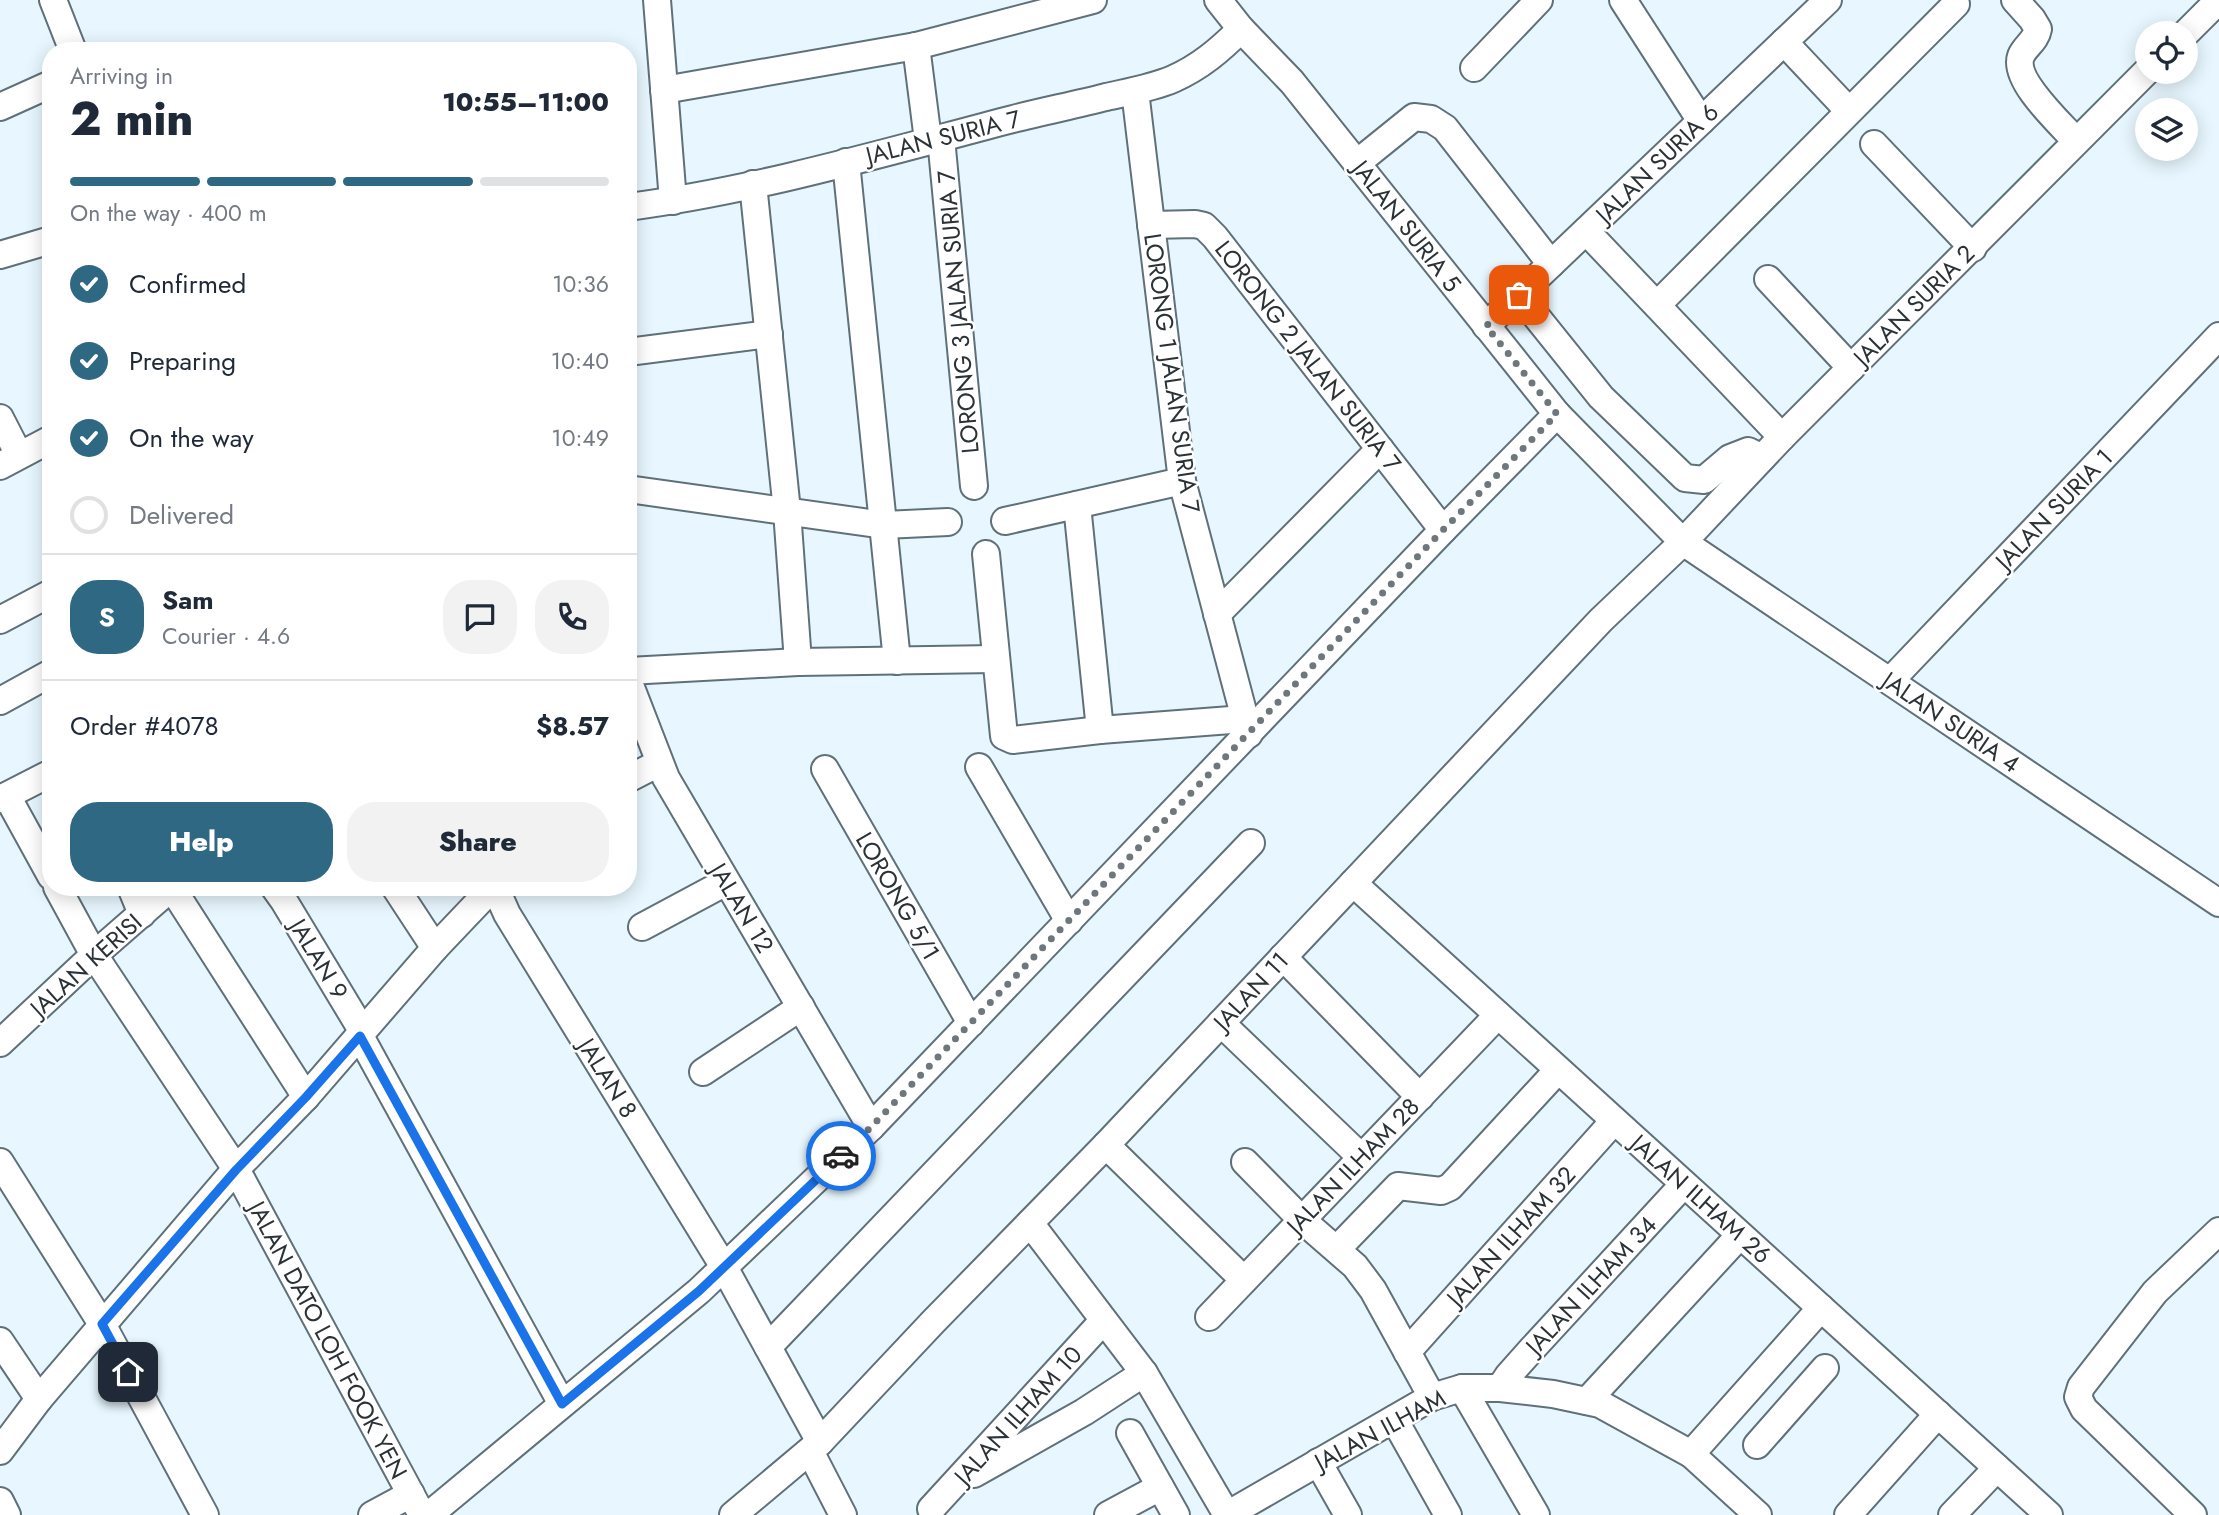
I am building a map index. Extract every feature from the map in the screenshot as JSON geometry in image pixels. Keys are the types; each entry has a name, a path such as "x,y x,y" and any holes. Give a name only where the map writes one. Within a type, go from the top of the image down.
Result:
{"street":[{"path":"52,0 69,42"},
{"path":"657,0 673,201"},
{"path":"664,90 916,46 1093,0"},
{"path":"1474,68 1539,0"},
{"path":"1623,0 1701,121"},
{"name":"JALAN SURIA 6","path":"1486,326 1828,0"},
{"path":"2015,0 2038,29 2021,56 2020,70 2025,83 2076,141"},
{"path":"2198,21 2219,1"},
{"path":"1657,304 1956,4"},
{"name":"JALAN SURIA 7","path":"637,206 753,184 1135,91 1170,80 1200,66 1220,50 1234,11"},
{"name":"JALAN SURIA 5","path":"1234,11 1557,414 1683,542"},
{"path":"1784,42 1849,111"},
{"name":"LORONG 3 JALAN SURIA 7","path":"916,46 935,139 974,486"},
{"name":"JALAN SURIA 2","path":"1683,542 1782,437 2135,83"},
{"path":"0,107 42,88"},
{"name":"LORONG 1 JALAN SURIA 7","path":"1135,91 1182,481 1247,727"},
{"path":"1357,163 1414,117 1432,119 1445,128 1551,264"},
{"path":"1874,144 1973,247"},
{"path":"846,162 897,661"},
{"path":"753,184 788,511 798,662"},
{"name":"LORONG 2 JALAN SURIA 7","path":"1151,225 1195,224 1204,226 1215,237 1443,530"},
{"path":"1586,231 1782,437"},
{"path":"0,254 42,242"},
{"path":"1768,279 1851,368"},
{"path":"1519,295 1601,397 1685,478 1704,480 1730,458 1748,451 1762,458"},
{"path":"637,351 769,334"},
{"name":"JALAN SURIA 1","path":"1890,681 2219,336"},
{"path":"429,1515 699,1291 871,1127 1069,921 1247,727 1557,414"},
{"path":"0,418 10,461 42,444"},
{"path":"1217,614 1380,449"},
{"path":"1005,521 1182,481"},
{"path":"637,490 884,525 948,522"},
{"path":"1077,505 1100,730"},
{"name":"JALAN SURIA 4","path":"1683,542 2219,903"},
{"name":"JALAN 11","path":"733,1515 815,1446 1107,1145 1601,620 1683,542"},
{"path":"986,554 1004,736 1013,740 1100,730 1247,727"},
{"path":"0,620 42,598"},
{"path":"637,671 798,662 995,659"},
{"path":"0,701 42,678"},
{"name":"JALAN 12","path":"637,704 659,763 871,1127"},
{"path":"637,774 659,763"},
{"path":"979,767 1069,921"},
{"name":"LORONG 5/1","path":"825,769 971,1023"},
{"path":"42,778 3,798 42,861"},
{"path":"768,1347 1251,843"},
{"path":"642,927 726,882"},
{"name":"JALAN ILHAM 26","path":"1353,883 2049,1515"},
{"name":"JALAN DATO LOH FOOK YEN","path":"62,896 94,955 236,1170 417,1505"},
{"path":"135,896 142,914"},
{"name":"JALAN KERISI","path":"0,1044 94,955 162,896"},
{"path":"178,896 306,1097"},
{"name":"JALAN 9","path":"288,896 562,1404"},
{"path":"401,896 435,948"},
{"path":"0,1451 39,1399 236,1170 306,1097 435,948 485,896"},
{"name":"JALAN 8","path":"498,896 724,1267 768,1347 815,1446 843,1515"},
{"path":"1283,957 1420,1097"},
{"path":"703,1072 801,1007"},
{"name":"JALAN ILHAM 28","path":"1209,1317 1498,1015"},
{"path":"1221,1023 1361,1157"},
{"path":"1337,1249 1398,1186 1441,1191 1450,1187 1558,1070"},
{"name":"JALAN ILHAM 32","path":"1407,1352 1614,1121"},
{"path":"1107,1145 1244,1280"},
{"path":"0,1161 102,1324 205,1515"},
{"path":"1245,1162 1302,1220 1355,1266 1373,1290 1432,1397"},
{"name":"JALAN ILHAM 34","path":"1500,1388 1532,1349 1684,1184"},
{"name":"JALAN ILHAM","path":"1030,1223 1144,1373 1227,1515 1432,1397 1462,1388 1500,1388 1553,1394 1600,1404 1691,1454 1758,1515"},
{"path":"2193,1515 2084,1409 2078,1397 2081,1387 2155,1292 2219,1231"},
{"path":"1587,1401 1740,1235"},
{"path":"1691,1454 1821,1308"},
{"name":"JALAN ILHAM 10","path":"931,1509 1103,1321"},
{"path":"0,1341 39,1399"},
{"path":"1757,1445 1825,1368"},
{"path":"954,1486 1084,1412 1144,1373"},
{"path":"1760,1376 1790,1406"},
{"path":"1462,1388 1536,1515"},
{"path":"1848,1515 1938,1414"},
{"path":"1394,1419 1448,1515"},
{"path":"1130,1433 1177,1515"},
{"path":"1318,1462 1348,1515"},
{"path":"1952,1515 1997,1468"},
{"path":"1108,1515 1160,1487"},
{"path":"0,1502 8,1515"},
{"path":"372,1515 417,1505"}],"way so far":[{"path":"841,1156 1557,414 1486,326 1519,295"}],"route":[{"path":"128,1372 102,1324 236,1170 360,1036 562,1404 699,1291 841,1156"}]}
